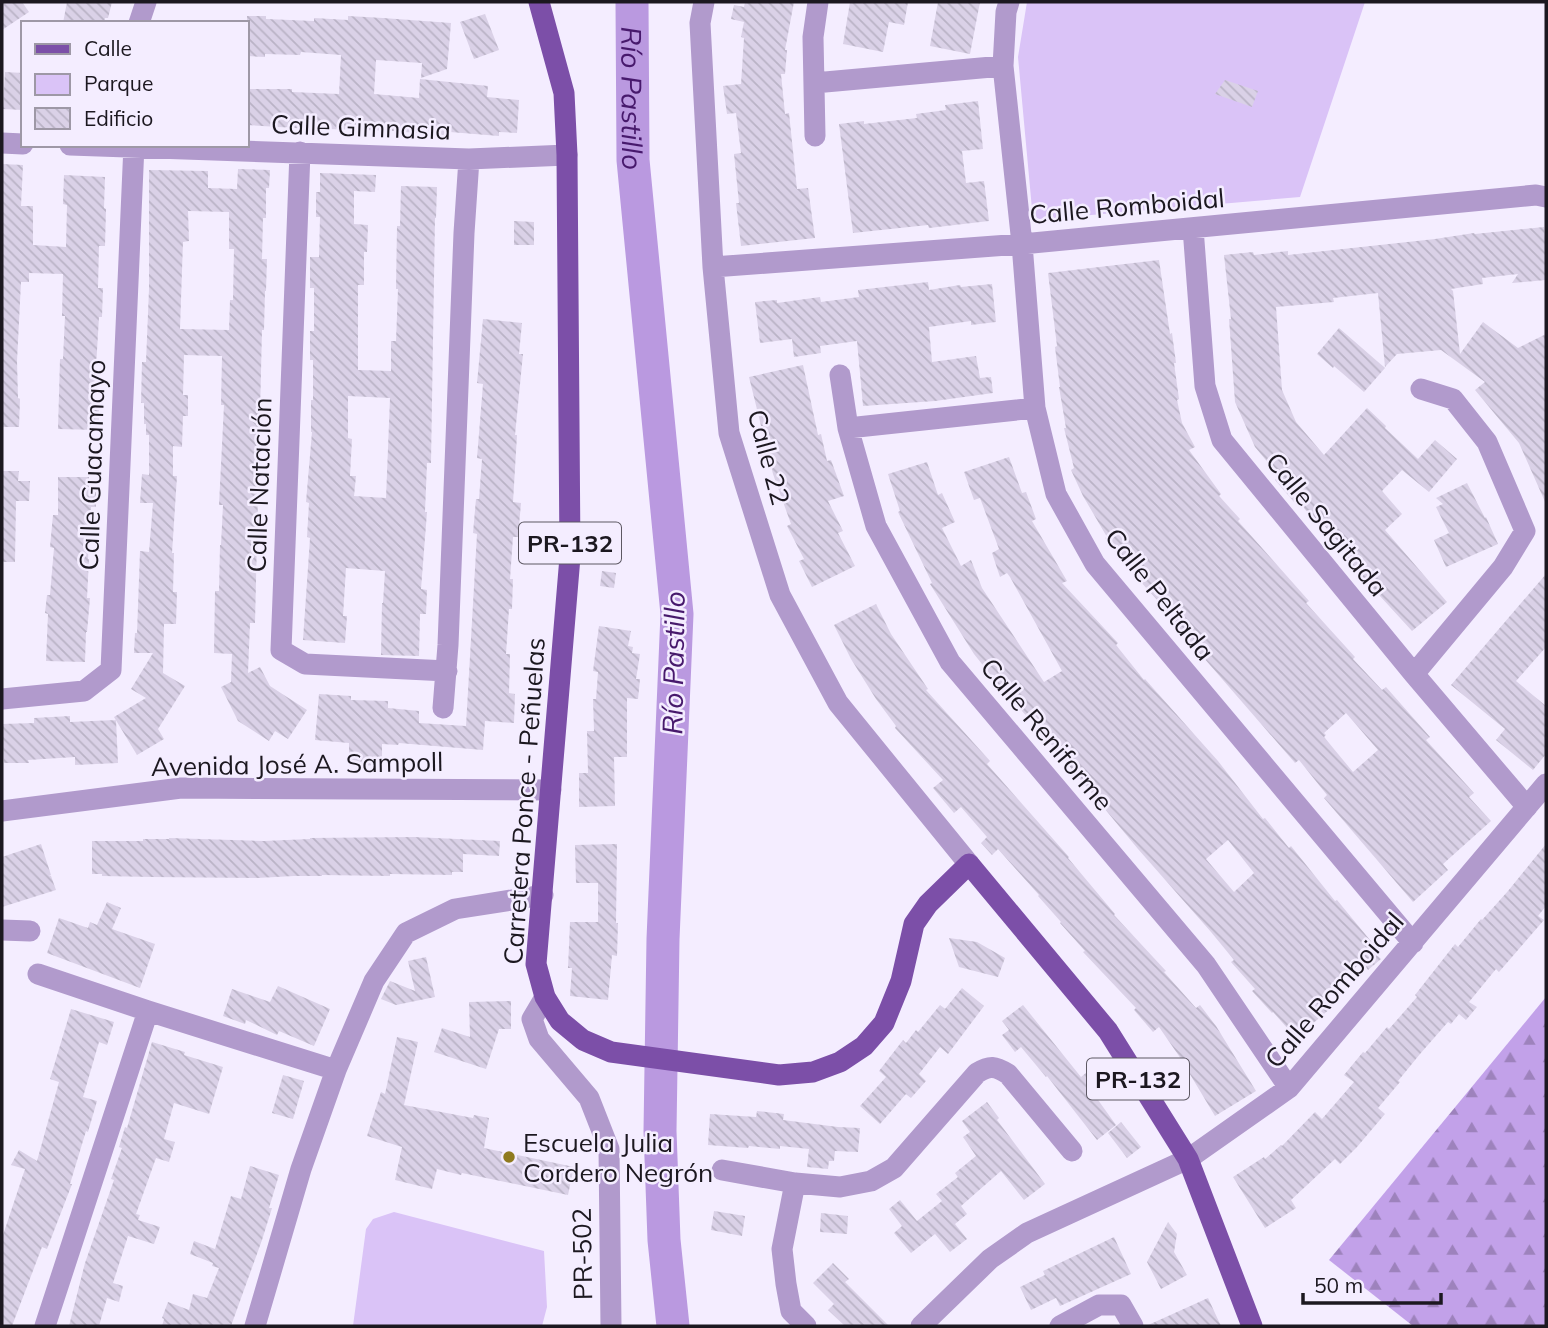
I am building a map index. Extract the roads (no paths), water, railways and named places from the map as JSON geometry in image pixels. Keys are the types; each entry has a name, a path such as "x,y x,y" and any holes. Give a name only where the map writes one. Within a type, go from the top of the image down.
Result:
{"main road":[{"name":"Carretera Ponce - Peñuelas","path":"539,2 564,93 567,156 570,557 536,964 545,997 560,1021 583,1040 611,1052 779,1075 813,1072 840,1062 864,1046 884,1023 901,981 914,924 928,904 969,864"},
{"name":"PR-132","path":"969,864 1108,1031 1188,1159 1252,1326"}],"street":[{"path":"140,21 146,2"},
{"name":"Calle 22","path":"704,2 700,23 713,267 729,433 780,595 838,704 969,864"},
{"path":"815,136 813,37 818,2"},
{"name":"Calle Peltada","path":"1009,2 1003,66 1022,244 1035,408 1056,494 1095,564 1413,943"},
{"path":"814,83 1003,66"},
{"path":"2,143 21,144"},
{"name":"Calle Guacamayo","path":"2,699 84,691 111,670 134,147"},
{"name":"Calle Gimnasia","path":"162,147 469,159 567,156"},
{"name":"Calle Natación","path":"300,152 281,650 305,664 447,671"},
{"path":"443,708 447,671 469,159"},
{"name":"Calle Romboidal","path":"713,267 1022,244 1536,195 1546,197"},
{"name":"Calle Sagitada","path":"1193,228 1205,386 1222,440 1527,807"},
{"name":"Calle Reniforme","path":"840,375 848,428 876,526 950,662 1206,965 1289,1088"},
{"path":"1414,674 1503,567 1525,531 1487,442 1453,399 1422,389"},
{"path":"848,428 1035,408"},
{"name":"Calle Romboidal","path":"921,1326 990,1259 1027,1233 1188,1159 1289,1088 1546,784"},
{"name":"Avenida José A. Sampoll","path":"2,811 181,788 551,790"},
{"path":"254,1326 301,1169 335,1070 374,981 406,933 455,909 543,895"},
{"path":"2,930 30,931"},
{"path":"38,974 335,1070"},
{"name":"PR-502","path":"545,997 532,1019 539,1040 589,1098 609,1149 611,1326"},
{"path":"45,1326 148,1011"},
{"path":"722,1170 795,1183 840,1186 872,1181 894,1168 977,1073 988,1066 997,1067 1008,1074 1072,1151"},
{"path":"795,1183 782,1249 791,1311 806,1326"},
{"path":"1060,1326 1100,1305 1121,1305 1133,1326"}],"waterway":[{"name":"Río Pastillo","path":"632,2 633,160 677,614 663,939 660,1131 664,1240 673,1326"}],"place":[{"name":"Escuela Julia Cordero Negrón","path":"509,1157"}]}
